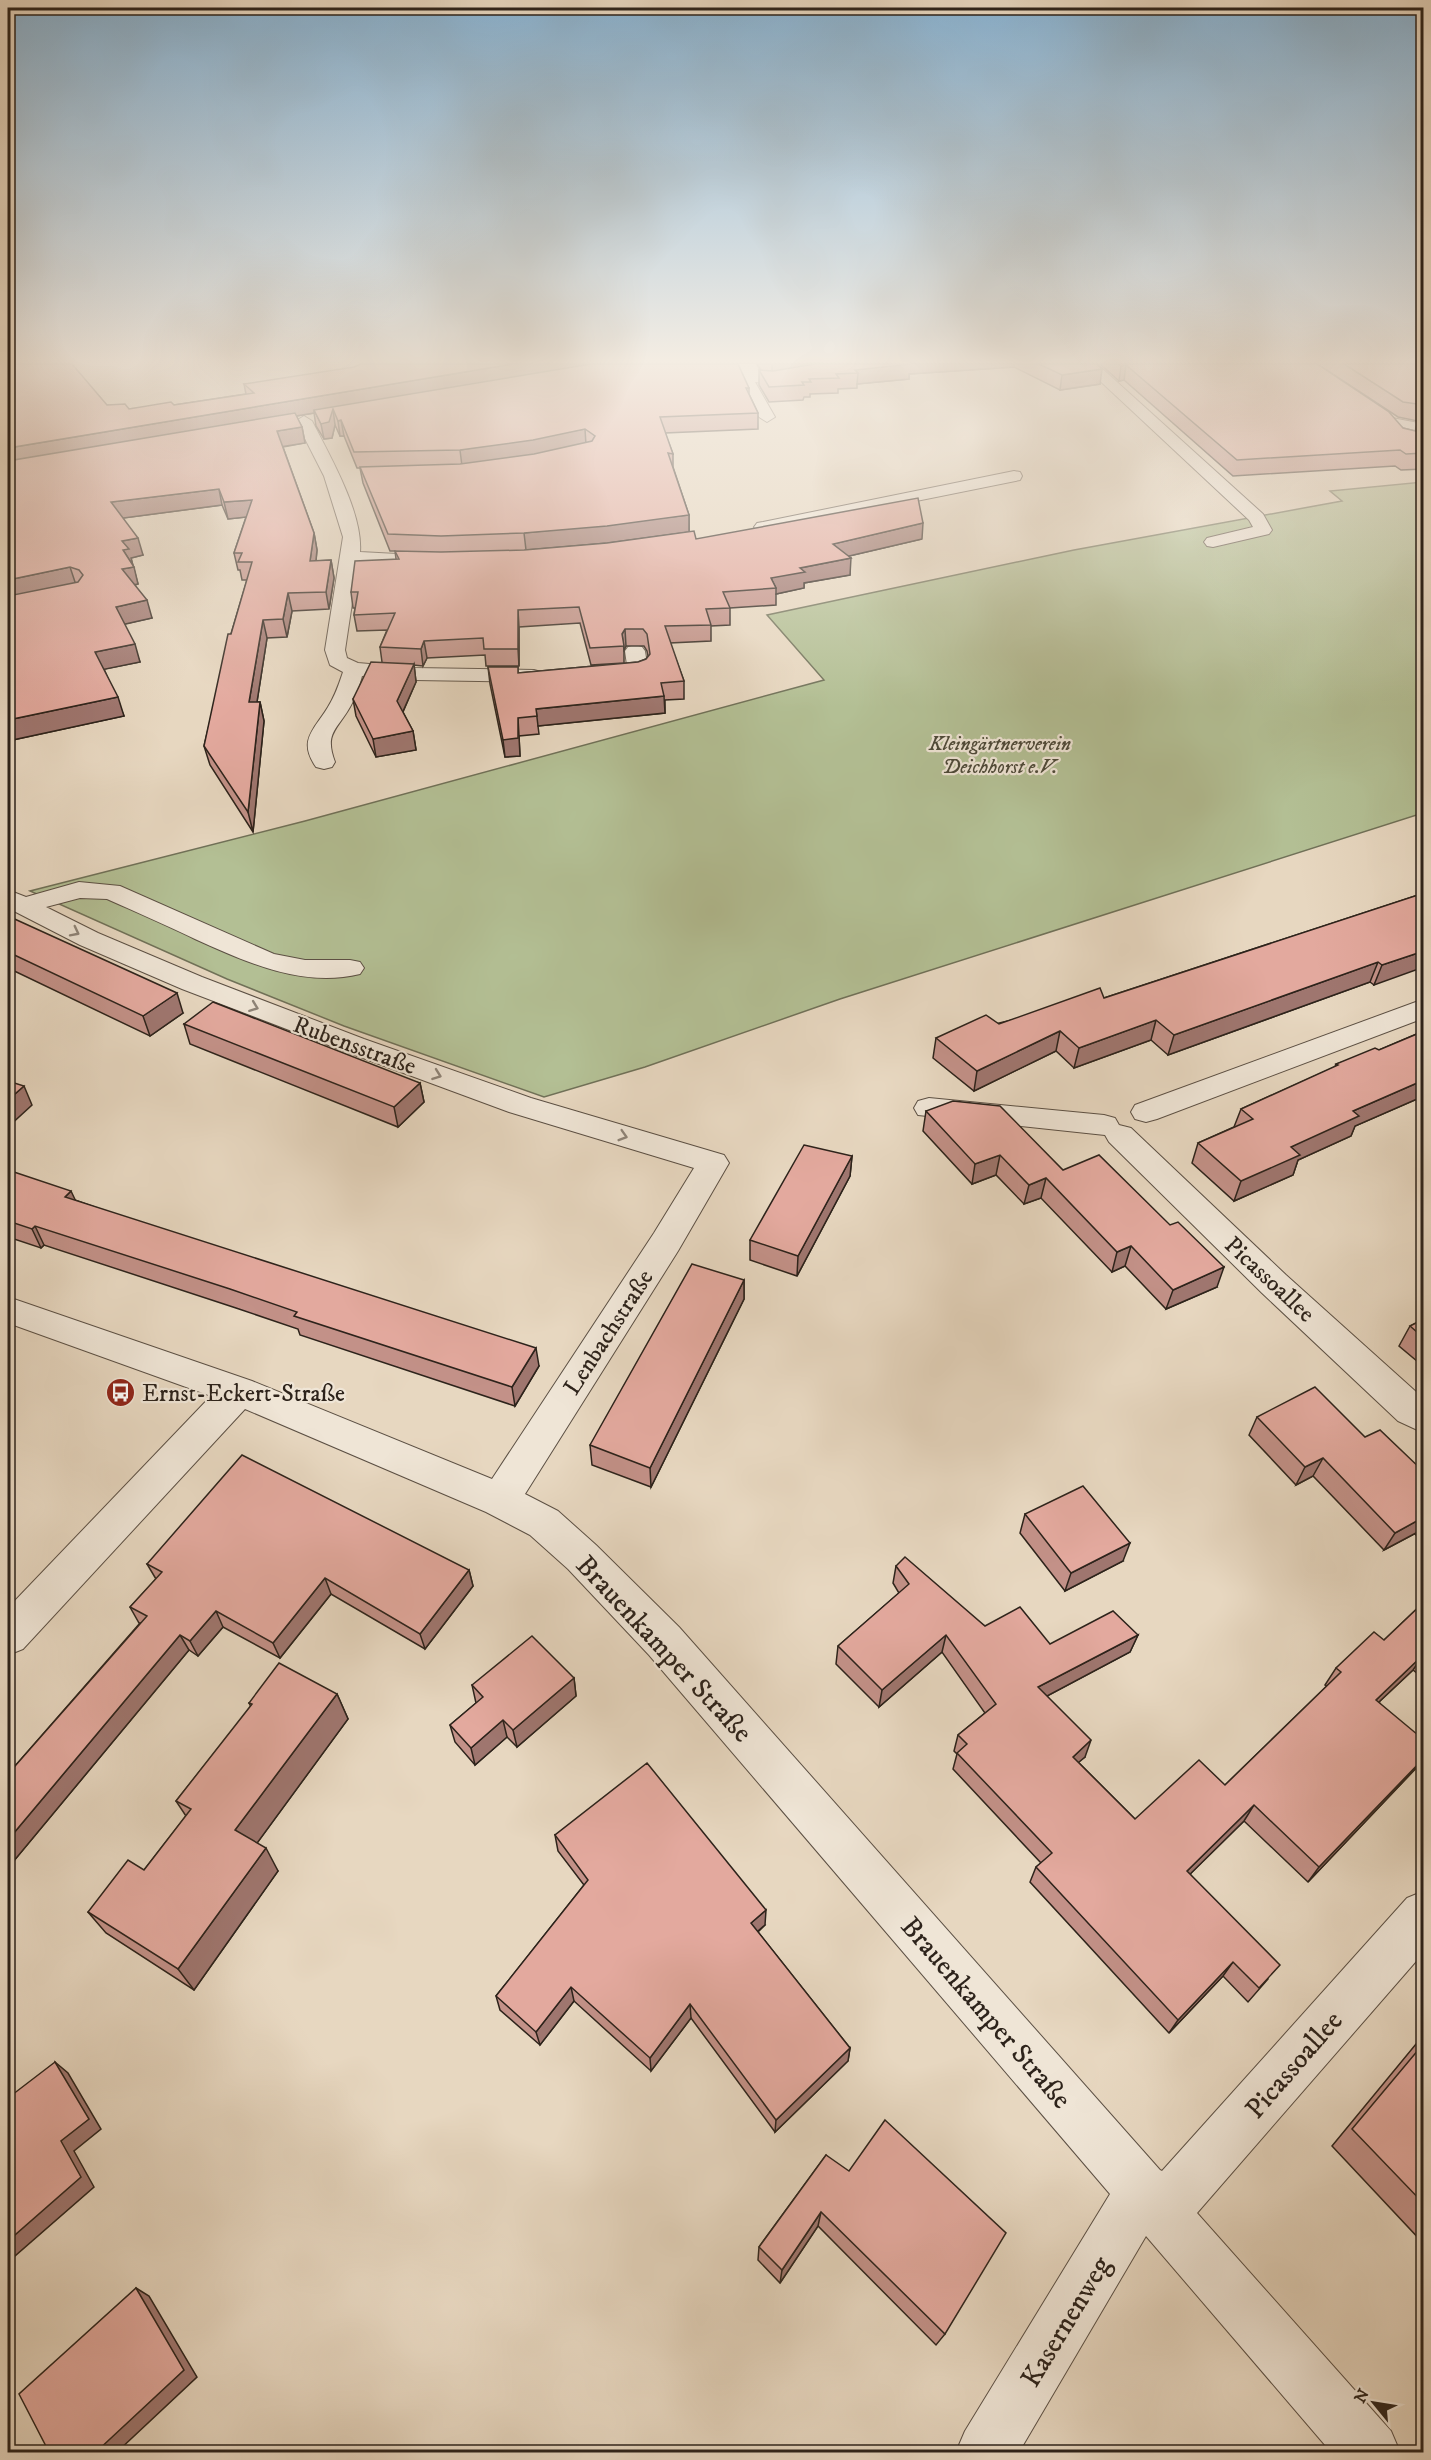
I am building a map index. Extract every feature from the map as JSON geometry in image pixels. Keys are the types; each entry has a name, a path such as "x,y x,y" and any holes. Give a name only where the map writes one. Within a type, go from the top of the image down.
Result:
{"street":[{"path":"342,479 352,537 335,650 338,661 354,669 415,674 557,676"},
{"path":"741,531 1000,479"},
{"path":"1213,542 1263,530 1257,518 1214,479"},
{"path":"350,557 456,562"},
{"path":"580,675 638,671 635,651"},
{"path":"324,762 317,748 320,733 343,702 354,669"},
{"path":"15,902 79,890 111,891 267,961 305,968 350,968"},
{"name":"Rubensstraße","path":"15,902 89,939 182,979 343,1041 520,1105 712,1163"},
{"path":"929,1108 1137,1135 1149,1129 1151,1123 1146,1112 1424,1008"},
{"name":"Picassoallee","path":"1112,1130 1274,1284 1411,1410 1424,1418"},
{"name":"Lenbachstraße","path":"500,1500 666,1242 712,1163"},
{"name":"Brauenkamper Straße","path":"8,1310 239,1391 500,1500 544,1523 582,1557 664,1641 1370,2452"},
{"path":"8,1636 239,1391"},
{"name":"Picassoallee","path":"1153,2201 1424,1915"},
{"name":"Kasernenweg","path":"986,2452 1153,2201"}],"green space":[{"name":"Kleingärtnerverein Deichhorst e.V.","path":"1423,482 1423,813 840,999 645,1067 544,1097 344,1026 227,979 30,891 305,821 824,680 767,615 1074,550 1342,501 1330,491"}],"building":[{"path":"8,479 294,479 314,533 310,561 331,560 326,592 288,593 283,619 263,620 249,702 260,702 248,812 204,746 228,634 231,634 252,562 238,562 242,553 234,553 252,500 224,502 219,489 111,502 138,538 122,541 129,549 123,550 134,567 122,569 147,600 116,607 135,644 95,652 118,697 8,720 8,596 78,582 83,575 79,570 70,567 8,580"},
{"path":"365,479 677,479 689,515 607,526 524,533 441,536 388,534"},
{"path":"918,498 923,523 833,544 851,558 800,568 805,572 771,578 776,588 723,592 730,608 706,609 711,625 665,626 684,681 661,683 664,696 536,709 537,716 518,718 518,738 503,740 488,667 518,667 518,673 638,662 646,659 650,654 647,634 643,629 625,629 622,634 624,646 590,648 579,607 518,610 518,649 484,649 483,638 424,641 421,649 380,647 395,613 354,615 358,592 351,592 355,561 399,559 395,551 524,550 607,543 694,531 696,539"},
{"path":"371,662 414,664 397,701 413,731 373,739 353,699"},
{"path":"1424,893 1424,951 1382,965 1378,962 1174,1035 1156,1020 1079,1048 1060,1031 977,1071 936,1038 986,1015 999,1024 1100,988 1104,998"},
{"path":"8,916 177,993 143,1016 8,952"},
{"path":"213,1002 420,1083 394,1107 184,1024"},
{"path":"1424,1031 1424,1080 1353,1111 1359,1116 1291,1147 1300,1155 1241,1181 1198,1143 1253,1119 1241,1109 1338,1065 1336,1064 1375,1048 1379,1050"},
{"path":"8,1081 24,1086 8,1100"},
{"path":"953,1101 1000,1106 1063,1170 1099,1155 1170,1225 1178,1222 1224,1267 1173,1290 1131,1246 1117,1252 1046,1178 1029,1185 1000,1155 975,1164 926,1111"},
{"path":"804,1145 852,1156 798,1256 750,1240"},
{"path":"8,1170 71,1191 65,1197 536,1348 512,1387 294,1316 297,1312 230,1289 35,1226 32,1229 8,1221"},
{"path":"692,1264 744,1280 650,1468 590,1445"},
{"path":"1424,1319 1424,1338 1410,1326"},
{"path":"1315,1387 1365,1437 1380,1430 1424,1472 1424,1517 1395,1533 1323,1458 1305,1467 1257,1417"},
{"path":"242,1455 469,1570 420,1634 325,1578 273,1643 216,1611 190,1641 180,1635 8,1840 8,1774 147,1616 130,1607 162,1572 147,1564"},
{"path":"1083,1486 1130,1543 1071,1573 1025,1514"},
{"path":"905,1557 985,1626 1020,1607 1050,1644 1113,1611 1138,1635 1038,1687 1091,1740 1073,1757 1135,1819 1199,1760 1225,1785 1341,1672 1336,1668 1374,1632 1384,1640 1424,1602 1424,1654 1376,1700 1424,1740 1424,1758 1319,1867 1254,1805 1187,1871 1280,1965 1259,1988 1233,1962 1178,2020 1036,1867 1052,1853 957,1753 967,1744 958,1735 996,1704 946,1635 882,1690 838,1646 909,1584 896,1566"},
{"path":"532,1636 574,1678 513,1730 503,1720 471,1748 450,1725 483,1697 472,1685"},
{"path":"279,1663 337,1694 235,1830 266,1848 178,1969 88,1912 128,1860 144,1870 191,1809 176,1801 252,1704 249,1703"},
{"path":"647,1763 766,1910 751,1923 850,2048 776,2120 690,2004 650,2058 571,1987 536,2032 496,1996 588,1880 555,1835"},
{"path":"1424,2043 1424,2204 1352,2129"},
{"path":"55,2062 89,2119 61,2141 81,2177 8,2241 8,2098"},
{"path":"885,2120 1006,2233 945,2334 821,2212 782,2270 759,2247 826,2155 849,2171"},
{"path":"136,2288 184,2370 96,2452 49,2452 19,2394"}],"place":[{"name":"Ernst-Eckert-Straße","path":"121,1393"}]}
